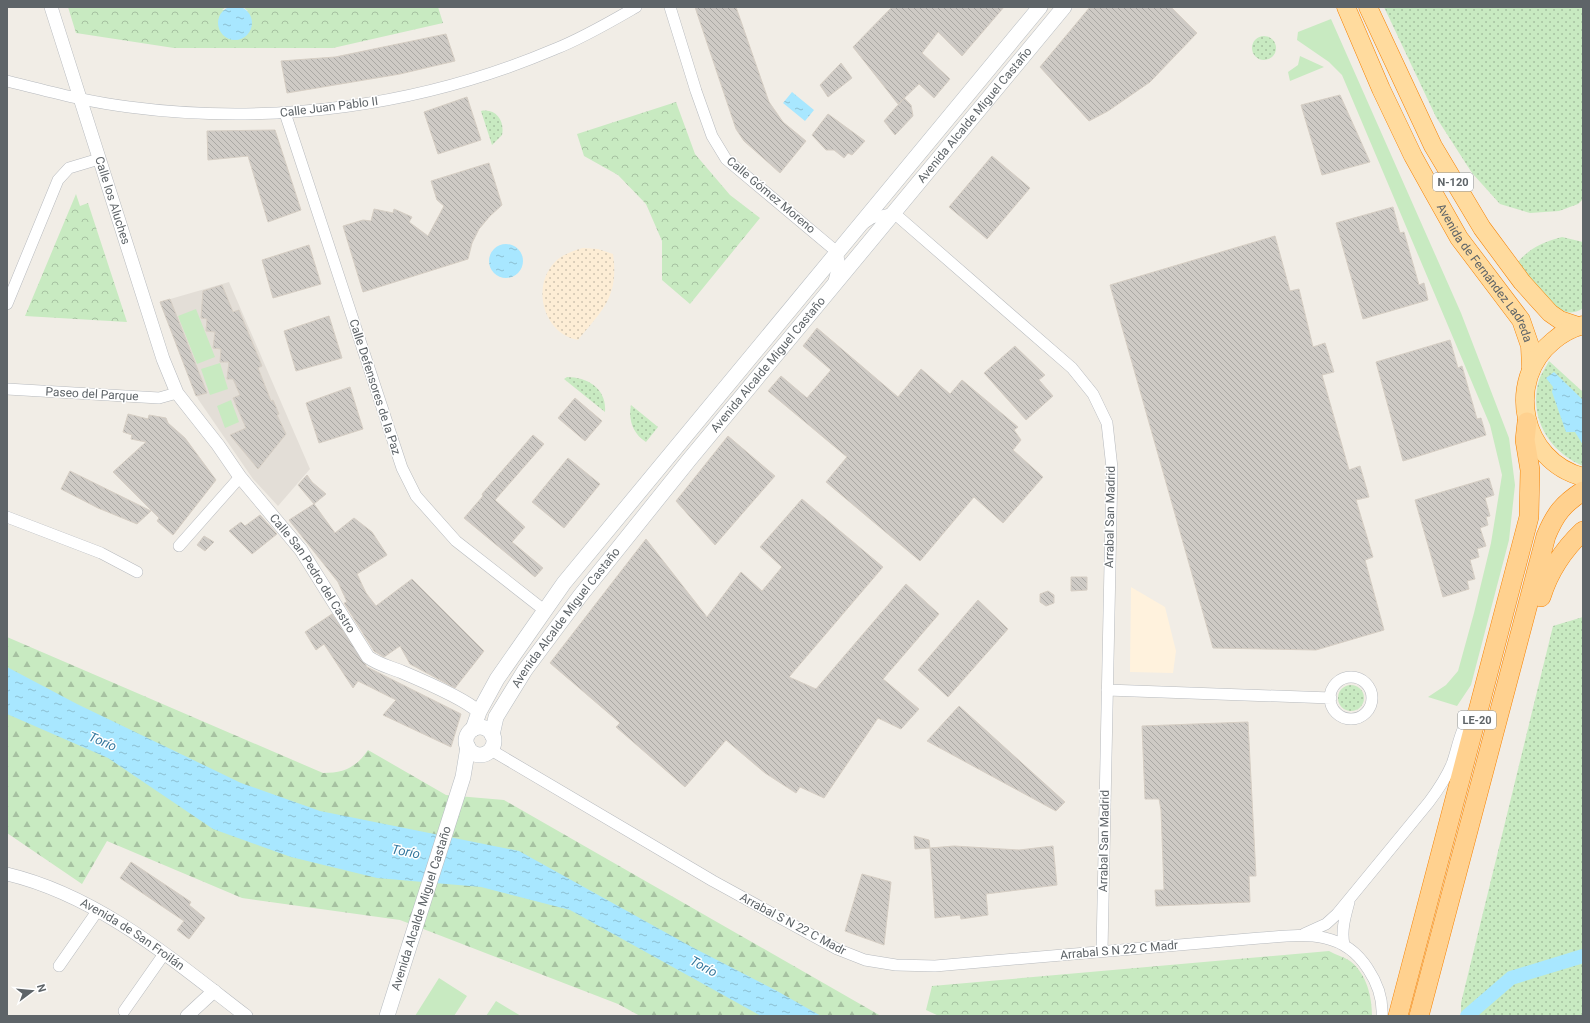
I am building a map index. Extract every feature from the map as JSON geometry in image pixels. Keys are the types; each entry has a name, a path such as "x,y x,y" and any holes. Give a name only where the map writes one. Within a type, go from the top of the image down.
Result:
{"highway":[{"name":"Avenida de Fernández Ladreda","path":"1346,7 1381,89 1413,156 1433,192 1459,238 1521,320 1530,346 1531,368"},
{"name":"Avenida de Fernández Ladreda","path":"1368,7 1433,146 1482,228 1522,282 1550,313 1560,320 1581,326"},
{"path":"1581,326 1559,336 1545,348 1531,368 1525,393 1527,422 1536,442 1548,458 1567,471 1583,477"},
{"name":"LE-20","path":"1398,1016 1482,701 1529,517 1530,470 1525,440 1527,422"},
{"name":"LE-20","path":"1419,1016 1517,640 1546,536 1554,517 1563,505 1583,491"},
{"path":"1517,640 1536,612 1544,586 1562,553 1583,531"}],"main road":[{"name":"Avenida Alcalde Miguel Castaño","path":"473,729 479,712 497,679 564,583 643,485 1040,7"},
{"name":"Avenida Alcalde Miguel Castaño","path":"464,777 488,746 496,717 525,670 580,596 689,460 1064,7"},
{"path":"482,728 489,731 488,746 474,753 468,747 466,739 473,729 482,728"},
{"name":"Avenida Alcalde Miguel Castaño","path":"387,1016 464,777 468,747"}],"street":[{"name":"Calle los Aluches","path":"51,7 163,359 177,393"},
{"name":"Calle Juan Pablo II","path":"7,81 81,99 128,107 197,113 285,113 358,105 409,96 507,67 556,49 636,7"},
{"name":"Calle Gómez Moreno","path":"670,7 696,91 712,136 726,159 837,252"},
{"name":"Calle Defensores de la Paz","path":"285,113 389,434 405,475 416,496 456,541 544,610"},
{"path":"7,304 58,180 69,168 99,159"},
{"path":"859,226 872,218 894,214 891,206 895,182"},
{"name":"Arrabal San Madrid","path":"894,214 1072,368 1093,394 1107,423 1112,468 1102,951"},
{"path":"832,288 838,272 839,261 837,252"},
{"name":"Paseo del Parque","path":"7,389 159,398 177,393"},
{"name":"Calle San Pedro del Castro","path":"177,393 218,444 240,478 300,550 368,657 377,664 402,672 462,701 479,712"},
{"path":"179,546 240,478"},
{"path":"7,517 101,553 137,572"},
{"path":"1107,690 1331,698"},
{"name":"Arrabal S N 22 C Madr","path":"1300,935 1326,924 1350,900 1361,884 1441,786 1452,764 1466,722 1482,701"},
{"name":"Arrabal S N 22 C Madr","path":"488,746 713,881 837,949 865,960 896,965 934,966 1300,935 1325,937 1344,945 1364,963 1374,978 1381,995 1382,1016"},
{"name":"Avenida de San Froilán","path":"7,876 40,884 98,910 118,921 246,1016"},
{"name":"Arrabal S N 22 C Madr","path":"1344,945 1342,936 1344,919 1350,900"},
{"path":"59,966 98,910"},
{"path":"124,1011 164,954"},
{"path":"187,1016 214,991"}],"shaded area":[{"path":"229,282 310,469 278,506 253,479 198,399 160,302"},
{"path":"1131,587 1165,607 1176,651 1173,673 1130,672"}],"green space":[{"path":"68,7 226,7 222,10 248,11 243,7 438,7 443,23 333,48 174,48 76,33"},
{"path":"1384,7 1583,7 1583,199 1578,204 1559,211 1530,213 1500,204 1472,173 1436,117"},
{"path":"1331,19 1461,313 1509,438 1515,485 1509,540 1471,685 1457,706 1428,697 1446,685 1458,671 1491,543 1502,475 1490,425 1342,75 1329,62 1297,40 1298,32"},
{"path":"1264,36 1272,40 1276,48 1272,56 1264,60 1256,56 1252,48 1256,40"},
{"path":"1300,56 1324,67 1290,81 1288,72 1298,65"},
{"path":"676,102 695,154 730,195 760,218 690,304 662,280 662,241 646,204 618,175 584,156 577,134"},
{"path":"481,111 491,112 501,120 503,130 502,135 492,145"},
{"path":"76,194 80,206 88,203 127,322 25,316"},
{"path":"1562,237 1583,242 1583,308 1574,312 1564,311 1546,299 1517,263 1537,246"},
{"path":"196,309 215,357 197,364 178,316"},
{"path":"1549,361 1583,392 1583,466 1560,452 1544,432 1539,420 1536,407 1536,394 1539,380"},
{"path":"220,363 228,389 210,395 201,369"},
{"path":"567,377 582,379 595,386 603,397 605,412 564,379"},
{"path":"231,400 239,422 225,428 217,406"},
{"path":"631,405 658,427 646,442 638,435 632,426 630,416"},
{"path":"1583,617 1583,1016 1461,1016 1461,1003 1553,626"},
{"path":"7,637 323,773 337,772 354,765 368,750 446,795 504,800 881,1016 640,1016 618,1004 400,920 242,898 107,841 82,884 7,833"},
{"path":"1351,685 1360,689 1364,698 1360,707 1351,711 1342,707 1338,698 1342,689"},
{"path":"1329,951 1350,961 1361,972 1370,994 1372,1016 939,1016 926,1010 932,986"},
{"path":"439,978 467,996 454,1016 415,1016"},
{"path":"496,1001 521,1016 486,1016"}],"sand":[{"path":"583,248 598,249 613,254 614,281 607,302 602,311 578,340 566,336 556,329 544,308 543,296 544,283 548,272 555,262 565,255"}],"water":[{"path":"232,6 238,6 242,7 249,13 252,23 251,30 245,37 238,40 232,40 228,39 221,33 218,26 218,20 219,16 225,9"},
{"path":"792,92 814,110 805,121 783,103"},
{"path":"506,244 512,245 518,249 522,255 522,267 518,273 512,277 506,278 500,277 494,273 490,267 489,261 490,255 494,249 500,245"},
{"path":"1554,372 1583,400 1583,445 1575,432 1566,432 1552,392 1553,387 1546,378"},
{"name":"Torío","path":"7,667 77,704 241,783 320,811 519,851 690,946 777,991 821,1016 761,1016 570,910 481,887 377,878 291,857 213,829 108,758 7,714"}],"building":[{"path":"695,7 736,7 769,102 783,122 806,141 780,173 744,141 736,129"},
{"path":"892,7 1004,7 962,56 938,32 922,53 950,79 934,98 919,84 898,104 853,47"},
{"path":"1090,7 1171,7 1197,33 1150,82 1108,111 1089,121 1040,67"},
{"path":"446,34 455,61 400,74 287,93 281,61 335,57"},
{"path":"841,63 852,78 828,97 820,85"},
{"path":"1340,95 1370,162 1322,175 1301,105"},
{"path":"467,97 481,140 438,154 424,112"},
{"path":"904,98 911,105 913,116 895,135 884,121"},
{"path":"828,114 865,141 852,155 848,153 844,158 834,150 826,150 812,135"},
{"path":"275,130 301,210 268,222 248,156 208,160 207,131"},
{"path":"992,156 1030,188 987,239 949,207"},
{"path":"489,163 502,205 479,229 472,243 468,259 363,292 343,226 363,220 371,221 374,209 393,213 394,209 412,217 409,222 428,236 444,206 437,200 431,181"},
{"path":"1393,207 1400,233 1404,232 1419,285 1424,283 1428,300 1363,319 1336,223"},
{"path":"1275,236 1290,291 1299,289 1313,347 1325,343 1334,372 1322,375 1349,470 1360,466 1369,497 1356,500 1373,557 1365,560 1384,630 1316,650 1213,648 1110,285"},
{"path":"309,245 321,284 273,298 262,260"},
{"path":"222,285 233,312 239,310 262,366 258,368 271,401 273,400 279,414 277,415 286,434 258,469 230,435 246,428 233,398 240,395 233,379 227,379 229,362 220,362 221,349 213,348 215,332 206,331 207,319 201,318 203,291"},
{"path":"170,299 207,393 196,396 160,302"},
{"path":"329,316 342,358 296,371 284,331"},
{"path":"817,328 898,397 921,369 950,394 962,380 1018,427 1014,430 1021,440 1013,450 1043,477 1003,523 974,497 920,561 826,482 847,457 768,391 781,376 807,398 831,370 803,346"},
{"path":"1450,340 1458,368 1462,366 1477,419 1481,418 1486,435 1403,461 1376,362"},
{"path":"1015,346 1045,375 1039,380 1053,396 1026,420 984,373"},
{"path":"350,387 363,429 319,443 306,403"},
{"path":"575,398 602,421 585,441 558,418"},
{"path":"128,414 148,419 149,415 166,418 168,423 185,438 216,480 173,535 157,521 159,518 113,472 146,442 131,439 132,435 123,432"},
{"path":"533,435 544,444 495,500 525,527 512,542 543,568 535,577 464,518 483,496 482,494"},
{"path":"728,436 775,476 715,545 676,501"},
{"path":"568,458 600,484 564,528 532,502"},
{"path":"70,471 151,511 137,524 98,508 61,489"},
{"path":"307,475 312,482 326,494 314,504 298,485"},
{"path":"1489,478 1494,495 1485,498 1490,516 1486,517 1488,525 1480,528 1486,546 1477,549 1479,557 1470,560 1475,579 1467,581 1469,589 1443,597 1415,500"},
{"path":"802,499 883,567 789,677 816,689 906,584 939,614 883,679 919,709 901,729 878,718 824,798 800,787 796,793 765,773 726,740 685,787 616,727 620,723 550,663 646,539 707,617 741,572 762,591 782,567 760,547"},
{"path":"314,504 335,533 354,518 372,532 387,555 357,574 366,593 376,606 412,579 484,651 455,688 410,664 400,646 384,657 374,651 344,603 347,602 338,582 289,520"},
{"path":"260,515 277,534 252,554 229,531 241,522 245,526"},
{"path":"204,536 214,542 205,551 197,545"},
{"path":"1071,577 1087,577 1087,590 1071,591"},
{"path":"1048,591 1054,595 1054,603 1046,606 1040,602 1040,594"},
{"path":"978,600 1008,629 948,697 918,670"},
{"path":"332,614 367,667 461,714 451,747 383,715 396,700 358,681 353,688 324,644 316,650 305,632"},
{"path":"959,706 1065,802 1056,811 927,741"},
{"path":"1248,722 1256,876 1249,876 1250,902 1156,906 1155,890 1164,890 1161,810 1159,799 1145,799 1142,726"},
{"path":"914,836 929,840 930,848 915,849"},
{"path":"954,846 1019,850 1053,846 1057,885 986,894 988,915 961,919 960,915 935,918 930,848"},
{"path":"131,862 191,902 189,905 205,918 189,939 177,930 184,921 120,878"},
{"path":"862,874 891,882 884,945 845,931"}],"waterway":[{"path":"1467,1016 1511,978 1583,956"}]}
